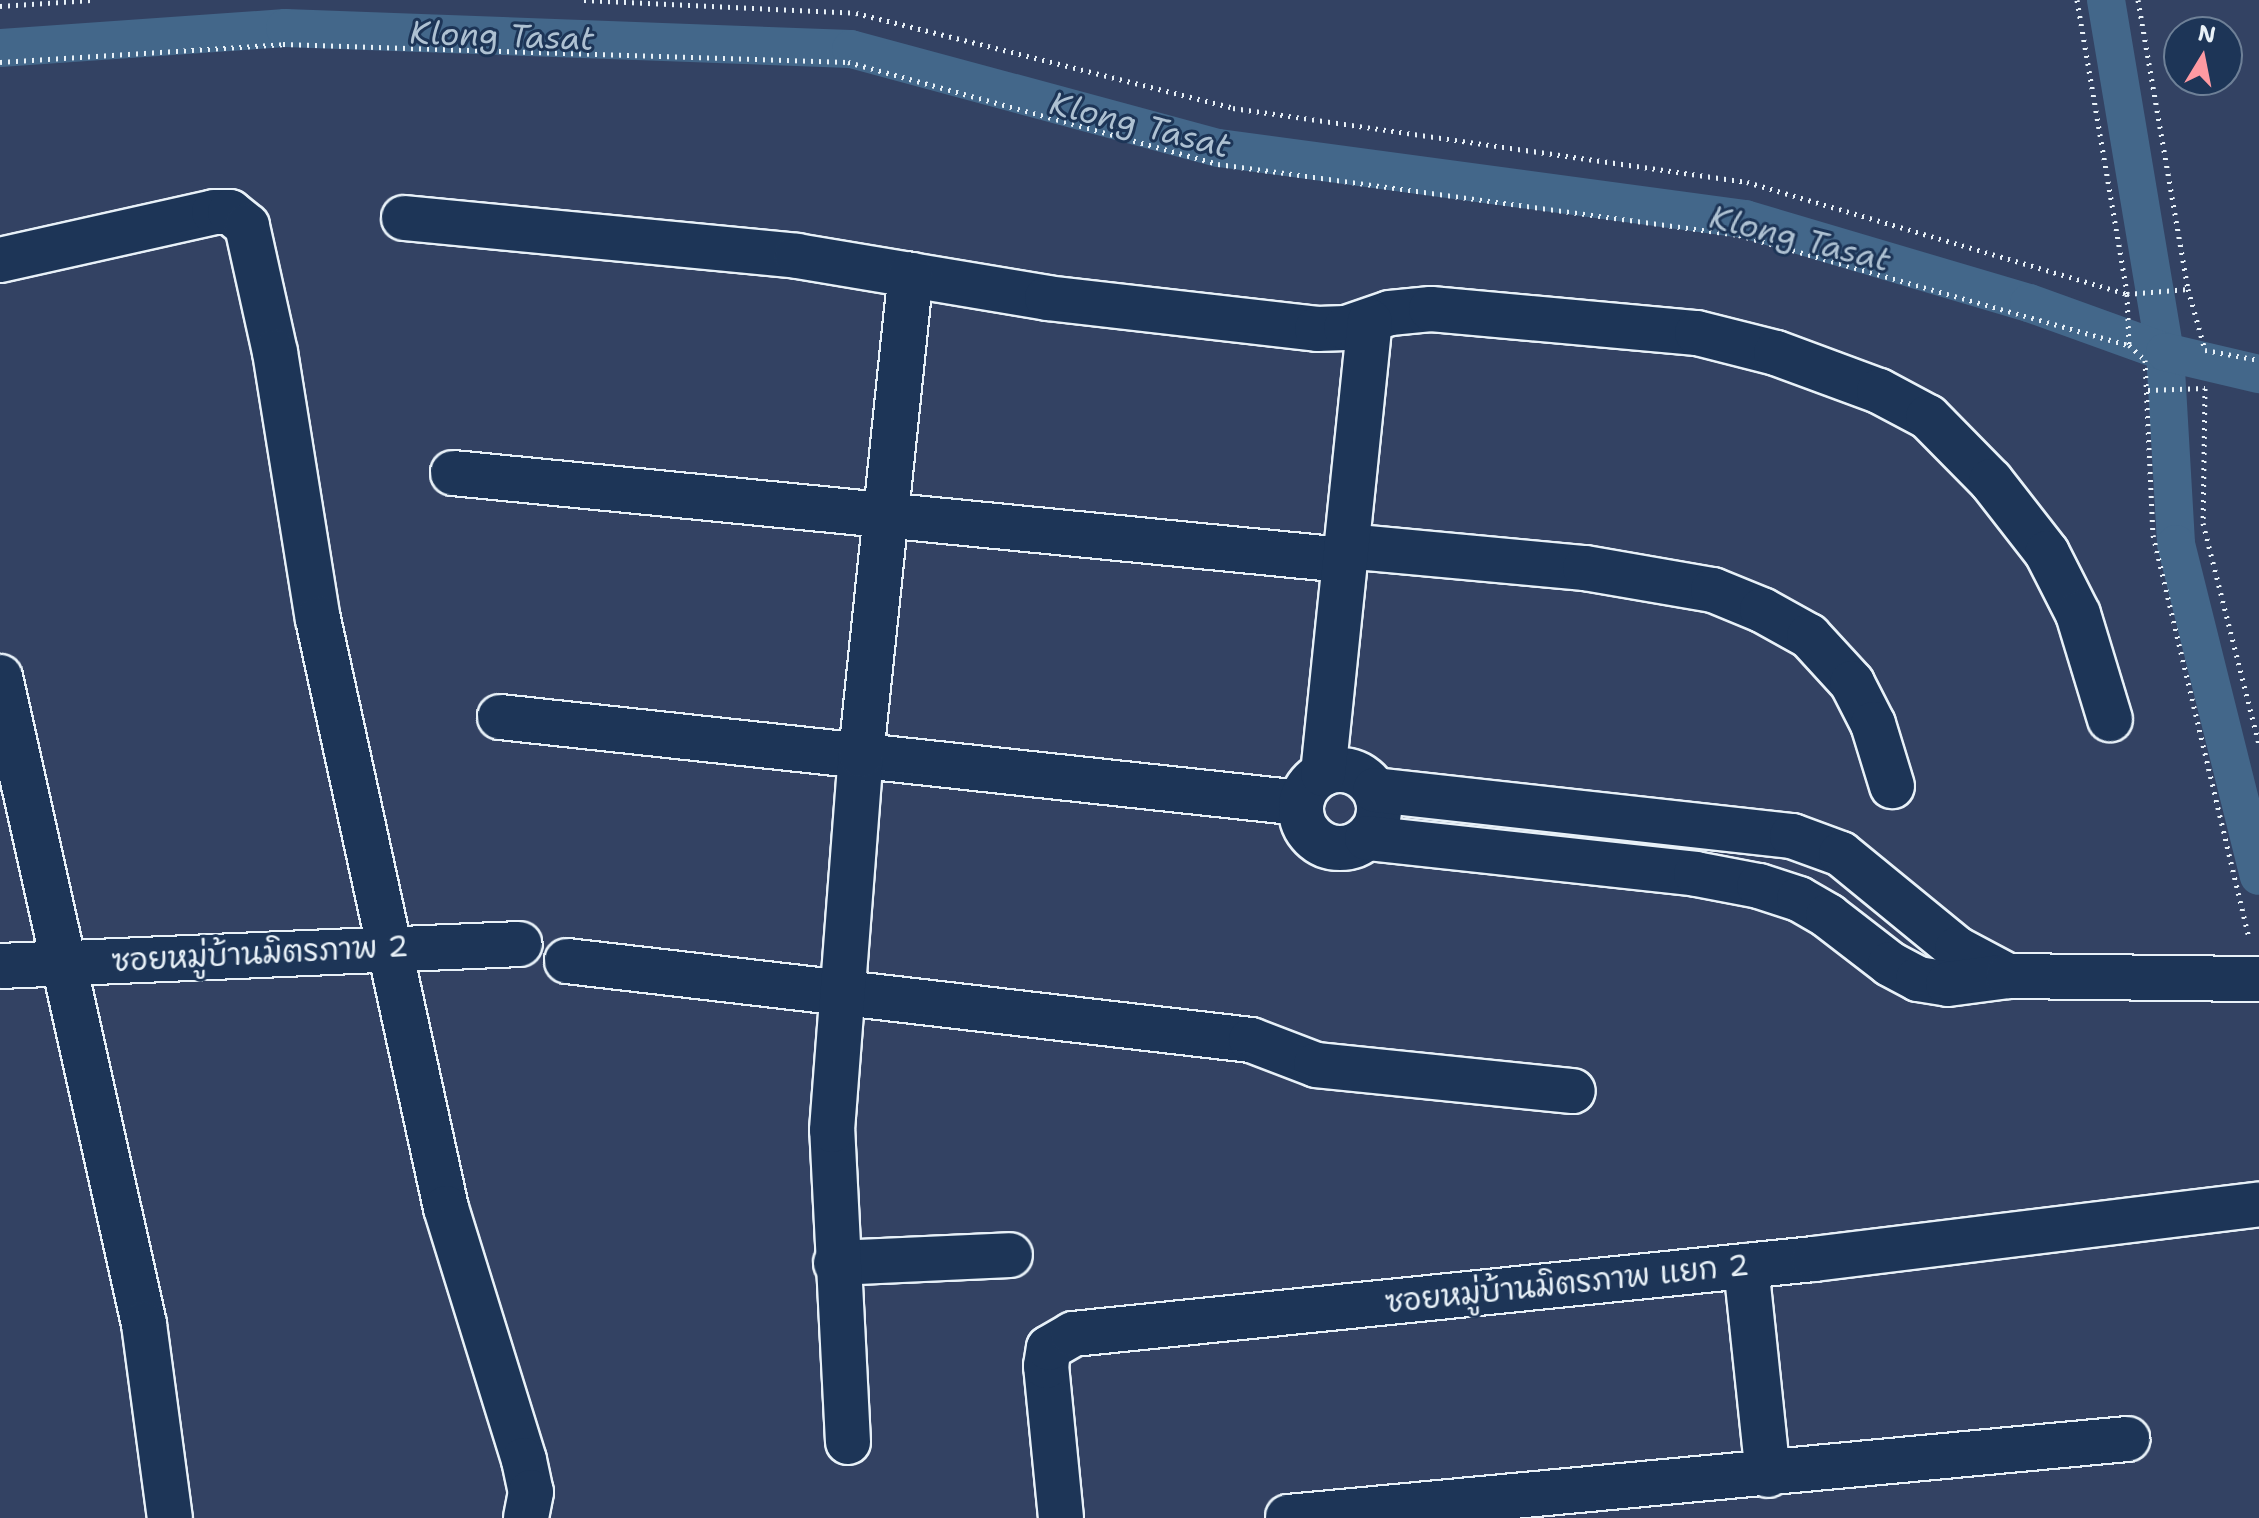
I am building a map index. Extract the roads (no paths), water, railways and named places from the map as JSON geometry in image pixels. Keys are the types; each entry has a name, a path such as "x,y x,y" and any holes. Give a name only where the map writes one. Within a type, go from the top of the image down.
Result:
{"street":[{"path":"0,260 214,212 230,212 247,226 275,352 318,619 392,947 446,1208 524,1460 531,1492 526,1518"},
{"path":"404,218 797,256 1047,298 1317,329 1431,309 1697,333 1776,353 1879,391 1928,417 1991,481 2047,553 2078,614 2110,719"},
{"path":"848,1442 836,1263 832,1130 845,997 861,755 911,275"},
{"path":"1370,321 1345,553 1312,788 1309,834 1322,844 1337,849 1367,838 1696,874 1759,886 1809,905 1918,979 1948,984 2008,976 2182,979 2255,962"},
{"path":"453,473 1345,553 1585,568 1713,590 1762,610 1809,636 1852,683 1873,724 1892,786"},
{"path":"0,677 144,1324 170,1518"},
{"path":"500,717 861,755 1312,788 1352,772 1375,790 1792,836 1841,854 1957,949 2008,976"},
{"path":"1367,838 1377,823 1375,790"},
{"name":"ซอยหมู่บ้านมิตรภาพ 2","path":"0,966 392,947 520,944"},
{"path":"567,961 845,997 1251,1040 1316,1065 1573,1091"},
{"name":"ซอยหมู่บ้านมิตรภาพ แยก 2","path":"1061,1518 1046,1366 1049,1348 1058,1339 1746,1266 2259,1204"},
{"path":"836,1263 1010,1255"},
{"path":"1746,1266 1768,1475"},
{"path":"1288,1517 1520,1507 1768,1475 2127,1439"}],"waterway":[{"path":"2106,0 2165,352 2176,544 2259,876"},
{"name":"Klong Tasat","path":"0,48 285,28 851,49 1219,148 1745,219 2029,303 2165,352 2259,374"}]}
